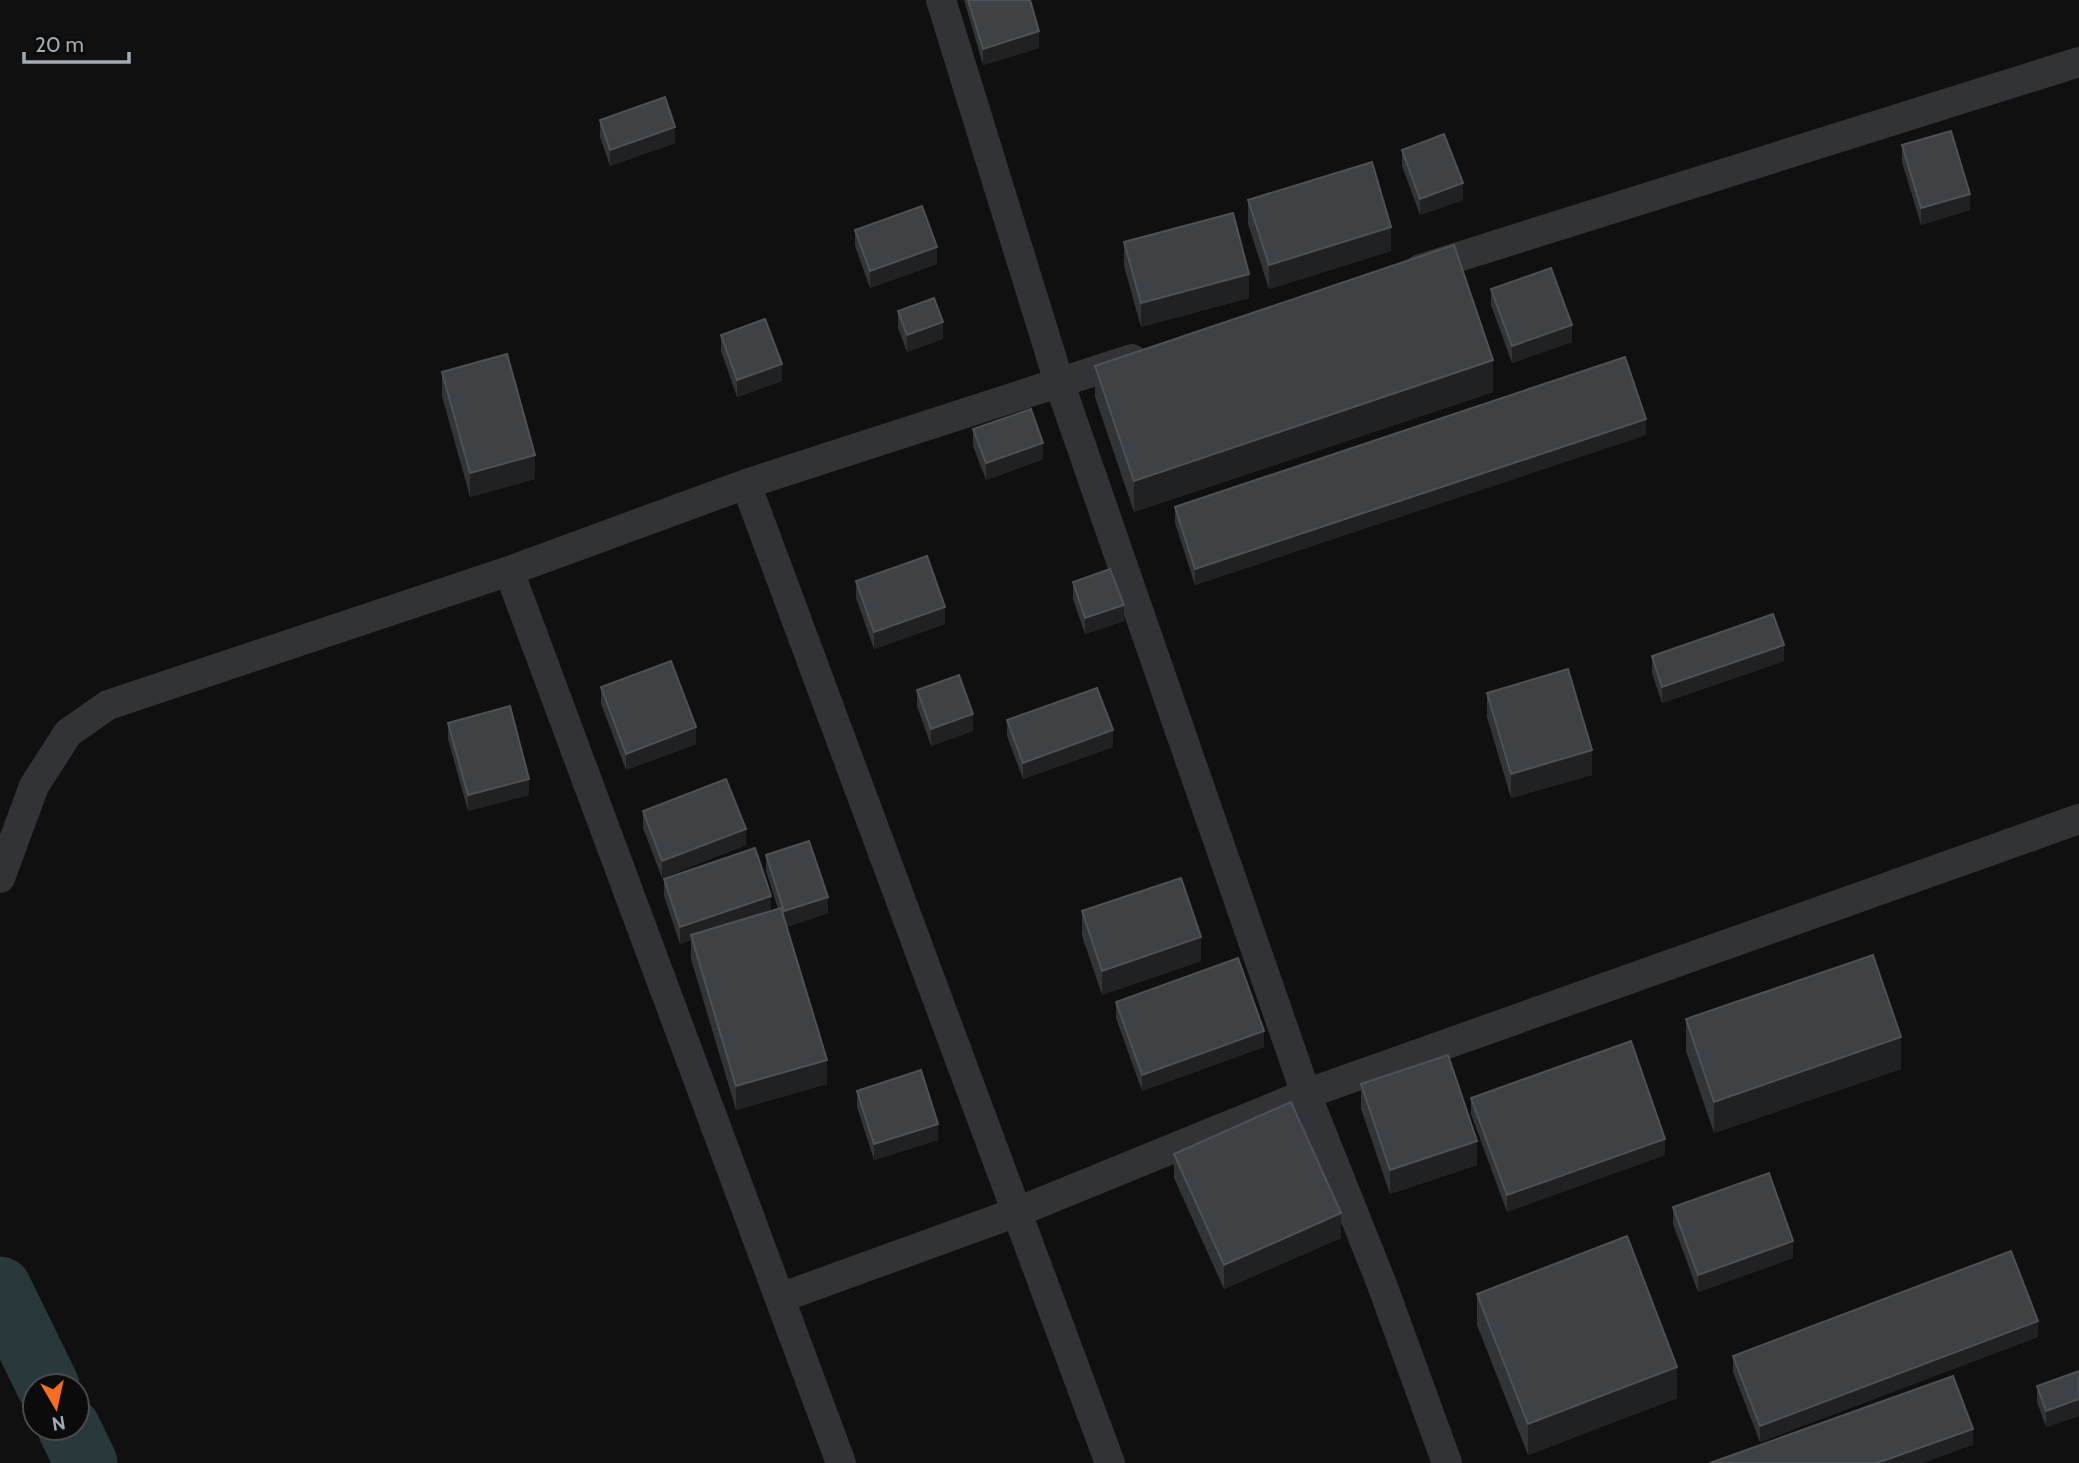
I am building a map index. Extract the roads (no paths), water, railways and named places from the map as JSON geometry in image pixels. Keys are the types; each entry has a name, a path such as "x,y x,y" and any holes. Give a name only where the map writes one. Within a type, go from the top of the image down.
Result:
{"street":[{"path":"941,0 1059,382 1306,1094 1381,1282 1447,1463"},
{"path":"1390,278 2079,62"},
{"path":"0,878 34,786 68,733 108,705 509,571 746,484 1165,349"},
{"path":"746,484 1110,1463"},
{"path":"509,571 841,1463"},
{"path":"780,1298 1017,1212 1306,1094 2079,820"}],"waterway":[{"path":"0,1288 41,1372"},
{"path":"76,1442 86,1463"}]}
